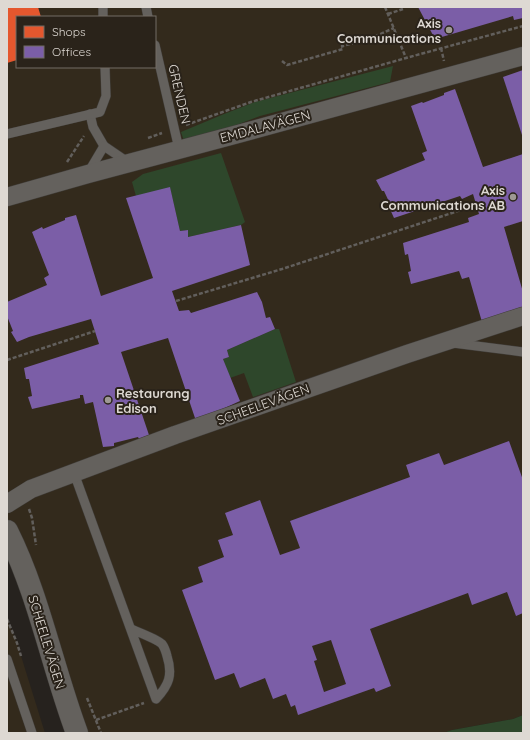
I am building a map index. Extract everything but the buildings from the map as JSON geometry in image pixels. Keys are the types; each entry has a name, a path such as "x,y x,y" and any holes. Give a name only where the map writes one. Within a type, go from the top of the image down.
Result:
{"street":[{"name":"EMDALAVÄGEN","path":"7,197 523,56"},
{"name":"SCHEELEVÄGEN","path":"7,504 31,489 175,435 406,354 523,316"},
{"name":"SCHEELEVÄGEN","path":"7,531 24,570 44,629 66,705 77,733"}],"lane":[{"name":"GRENDEN","path":"156,49 180,149"},
{"path":"7,134 100,112 106,96 105,68"},
{"path":"90,114 94,127 104,146 130,163"},
{"path":"88,174 104,146"},
{"path":"443,342 523,352"},
{"path":"74,473 156,699 164,691 169,680 170,667 166,650 162,644 131,629"},
{"path":"7,659 32,733"}],"path":[{"path":"385,7 406,58"},
{"path":"388,14 402,9"},
{"path":"186,125 251,102 523,26"},
{"path":"282,61 287,64 343,49 342,46 369,39 394,28"},
{"path":"65,166 85,134 92,133 104,146"},
{"path":"142,140 149,138"},
{"path":"176,301 282,269 476,204"},
{"path":"7,360 95,331"},
{"path":"96,720 156,699"}],"shaded area":[{"path":"7,7 523,7 523,715 513,719 443,733 77,733 7,531"},
{"path":"7,619 17,643 45,733 7,733"}],"green space":[{"path":"393,66 390,82 260,116 231,127 184,141 181,132 255,102"},
{"path":"221,153 245,222 241,225 188,237 188,230 180,231 170,188 136,196 132,182 143,174"},
{"path":"275,329 279,329 296,382 253,397 244,373 230,378 223,359 229,357 227,350"},
{"path":"523,715 523,733 443,733 513,719"}],"place":[{"name":"Axis Communications","path":"449,30"},
{"name":"Axis Communications AB","path":"513,197"},
{"name":"Restaurang Edison","path":"108,400"}]}
